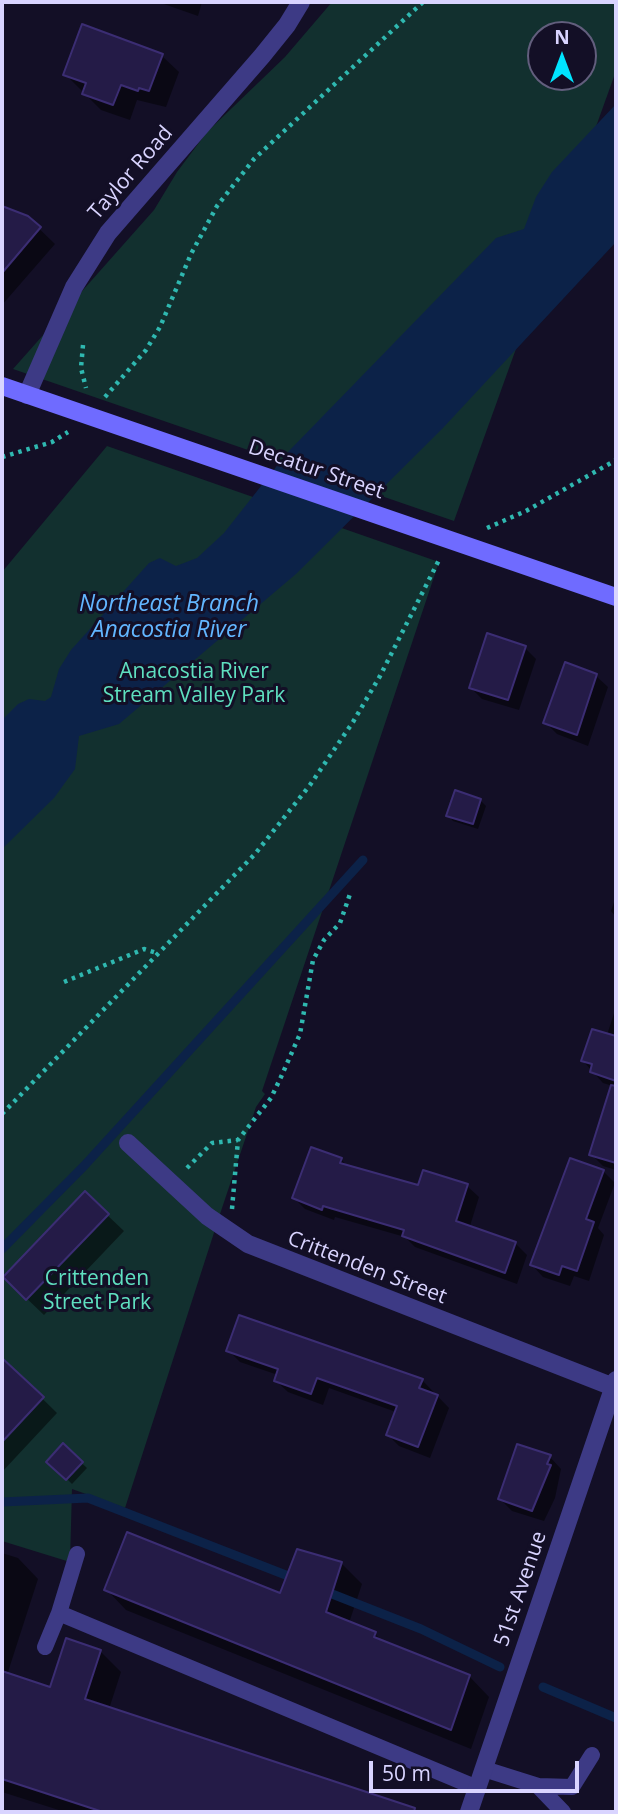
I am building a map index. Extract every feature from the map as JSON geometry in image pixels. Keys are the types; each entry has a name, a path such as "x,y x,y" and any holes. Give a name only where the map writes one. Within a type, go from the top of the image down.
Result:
{"street":[{"name":"Taylor Road","path":"26,395 74,287 108,233 262,56 287,25 300,2"},
{"name":"Decatur Street","path":"2,386 616,597"},
{"name":"Crittenden Street","path":"128,1143 226,1230 273,1256 615,1385"},
{"name":"51st Avenue","path":"469,1812 615,1385"}],"lane":[{"path":"46,1647 77,1554"},
{"path":"59,1613 477,1788"},
{"path":"484,1769 538,1786 572,1787 592,1755"},
{"path":"538,1786 563,1812"}],"path":[{"path":"2,457 52,442 87,416 146,350 160,327 191,254 217,206 254,159 422,2"},
{"path":"83,345 81,368 86,388"},
{"path":"2,1114 255,854 310,785 380,676 439,559 461,544 616,460"},
{"path":"226,1230 235,1195 238,1140 271,1098 282,1077 300,1034 313,960 324,940 340,923 350,894"},
{"path":"65,982 144,949 157,953"},
{"path":"173,1184 212,1143 238,1140"}],"green space":[{"path":"332,2 616,2 616,71 454,521 13,369 154,210 177,172 207,132 285,57"},
{"name":"Anacostia River Stream Valley Park","path":"107,446 439,562 262,1091 265,1094 256,1107 125,1508 72,1489 70,1562 2,1541 2,572"}],"water":[{"name":"Northeast Branch Anacostia River","path":"616,104 616,242 442,429 296,574 119,724 79,736 75,769 54,798 2,849 2,720 18,704 29,699 45,701 51,697 59,669 71,650 149,563 160,558 176,566 197,558 224,533 287,453 496,238 524,229 536,197 552,172"}],"building":[{"path":"82,24 163,54 149,91 139,88 138,91 121,85 113,105 82,94 86,83 63,75"},
{"path":"2,206 28,216 41,227 2,273"},
{"path":"487,633 526,646 508,700 469,688"},
{"path":"565,662 597,674 577,735 543,723"},
{"path":"455,790 481,799 473,824 446,816"},
{"path":"592,1029 616,1036 616,1081 590,1072 592,1064 581,1061"},
{"path":"611,1085 616,1086 616,1163 589,1155"},
{"path":"311,1147 342,1158 340,1163 418,1185 423,1170 468,1184 456,1221 516,1242 505,1273 402,1236 404,1230 323,1206 322,1210 292,1198"},
{"path":"570,1158 604,1170 586,1219 594,1222 577,1271 562,1266 559,1275 530,1265"},
{"path":"85,1191 109,1214 26,1300 3,1277"},
{"path":"239,1315 423,1379 419,1388 438,1395 418,1447 386,1435 397,1406 317,1378 311,1394 274,1381 278,1369 226,1351"},
{"path":"2,1358 44,1397 2,1442"},
{"path":"63,1443 83,1462 66,1480 46,1462"},
{"path":"517,1444 551,1455 547,1464 551,1465 532,1511 498,1499"},
{"path":"127,1532 280,1593 297,1549 342,1562 326,1612 376,1632 374,1637 470,1675 451,1730 104,1590"},
{"path":"66,1638 101,1650 85,1699 415,1808 414,1812 103,1812 2,1779 2,1671 50,1687"}],"waterway":[{"path":"2,1249 84,1166 363,860"},
{"path":"2,1502 88,1498 296,1579"},
{"path":"322,1590 421,1629 500,1667"},
{"path":"543,1687 616,1718"}],"park label":[{"name":"Crittenden Street Park","path":"97,1291"}]}
